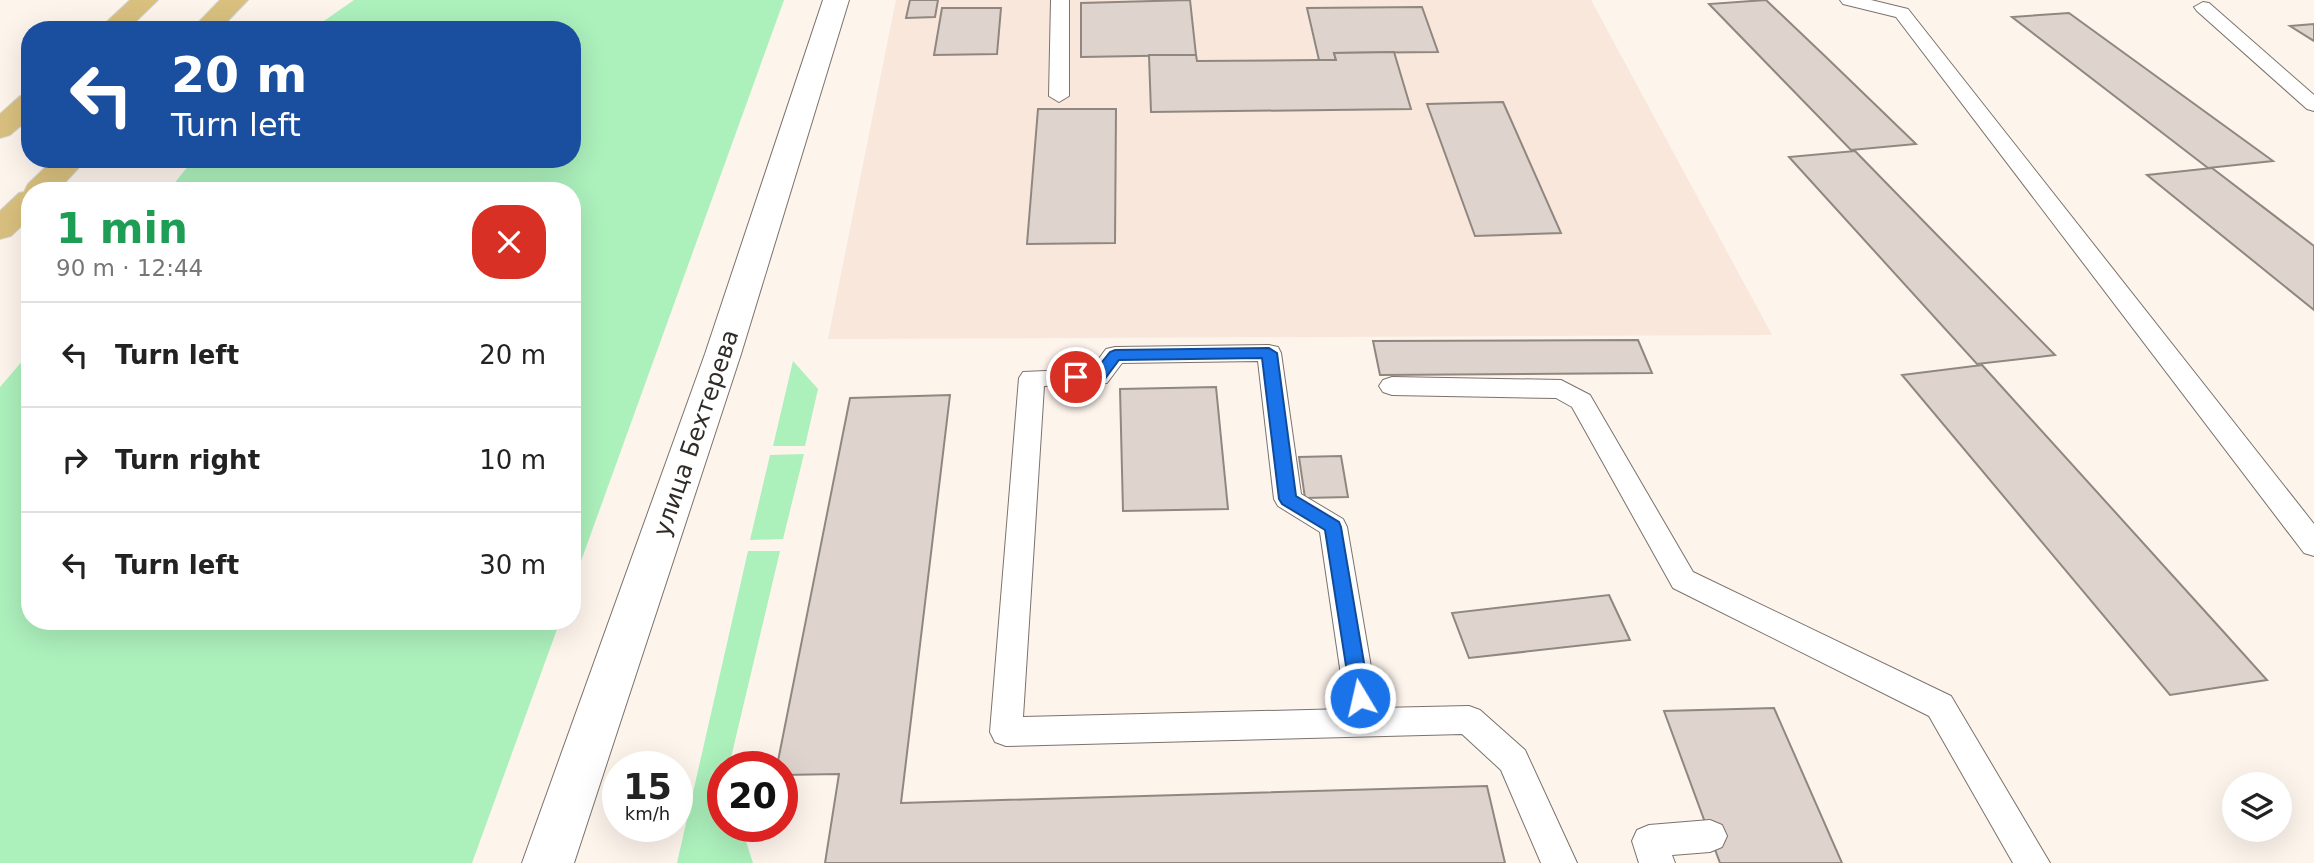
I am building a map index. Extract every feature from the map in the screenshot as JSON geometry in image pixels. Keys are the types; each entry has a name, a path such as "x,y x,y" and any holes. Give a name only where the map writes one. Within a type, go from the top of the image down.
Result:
{"main road":[{"path":"121,21 145,0"},
{"path":"213,21 235,0"},
{"path":"0,129 21,110"},
{"path":"49,182 63,168"},
{"path":"0,229 21,209"}],"street":[{"name":"улица Бехтерева","path":"548,863 723,354 836,0"}],"lane":[{"path":"1059,96 1060,0"},
{"path":"1849,0 1902,13 2314,545"},
{"path":"2203,7 2314,105"},
{"path":"1364,722 1333,527 1288,499 1269,353 1115,355 1098,377 1032,378 1006,732 1469,720 1513,760 1559,863"},
{"path":"1392,386 1561,389 1581,401 1683,580 1940,706 2032,863"},
{"path":"1657,863 1650,841 1710,836"}],"shaded area":[{"path":"896,0 1591,0 1772,335 828,339"}],"green space":[{"path":"354,0 784,0 581,561 581,182 175,182 187,168 581,168 581,21 324,21"},
{"path":"793,361 818,389 805,446 773,446"},
{"path":"21,362 21,630 557,630 472,863 0,863 0,387"},
{"path":"804,454 783,539 750,540 770,455"},
{"path":"748,551 780,551 733,751 707,751 707,842 746,842 753,863 677,863 682,842 693,842 693,793"}],"building":[{"path":"910,0 938,0 935,17 906,18"},
{"path":"1190,0 1196,55 1081,57 1081,3"},
{"path":"1766,0 1916,144 1851,150 1709,4"},
{"path":"1422,7 1438,52 1334,53 1336,60 1319,60 1307,8"},
{"path":"942,8 1001,8 997,54 934,55"},
{"path":"2069,13 2273,161 2208,168 2012,17"},
{"path":"2314,24 2314,41 2290,26"},
{"path":"1394,52 1411,109 1151,112 1149,55 1196,55 1197,61 1336,60 1334,53"},
{"path":"1503,102 1561,233 1475,236 1427,104"},
{"path":"1038,109 1116,109 1115,243 1027,244"},
{"path":"1855,151 2055,355 1977,364 1789,157"},
{"path":"2212,168 2314,246 2314,310 2147,175"},
{"path":"1638,340 1652,373 1380,375 1373,341"},
{"path":"1982,365 2267,680 2170,695 1902,375"},
{"path":"1216,387 1228,509 1123,511 1120,389"},
{"path":"950,395 901,803 1487,786 1505,863 825,863 839,774 798,775 798,751 780,751 850,398"},
{"path":"1341,456 1348,497 1305,498 1299,457"},
{"path":"1609,595 1630,640 1469,658 1452,613"},
{"path":"1774,708 1842,863 1720,863 1664,711"}],"route":[{"path":"1076,377 1098,377 1115,355 1269,353 1288,499 1333,527 1360,698"}]}
